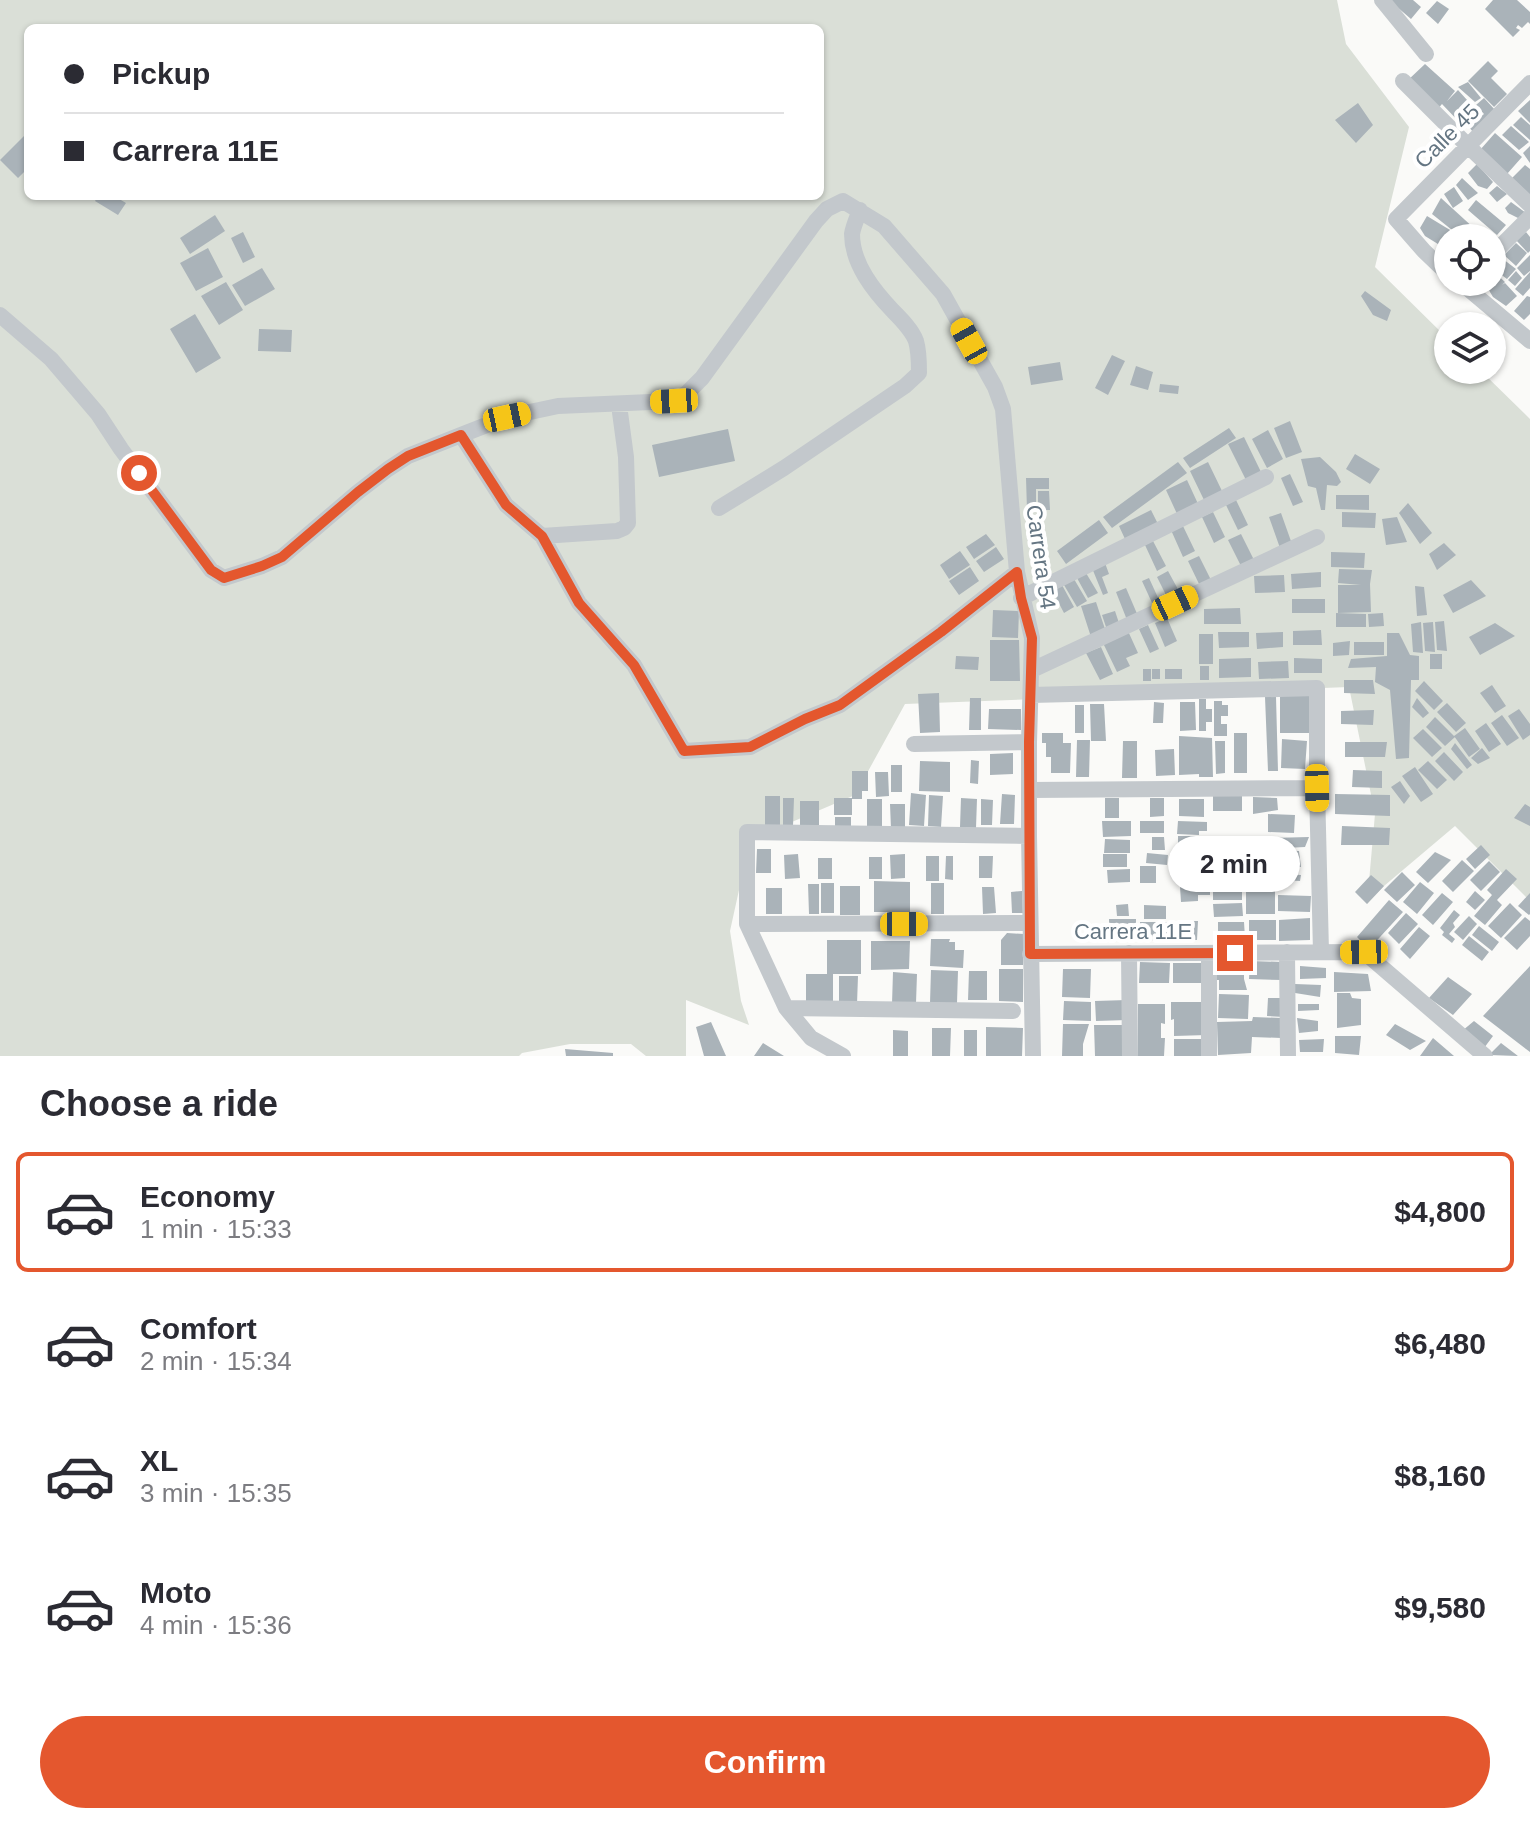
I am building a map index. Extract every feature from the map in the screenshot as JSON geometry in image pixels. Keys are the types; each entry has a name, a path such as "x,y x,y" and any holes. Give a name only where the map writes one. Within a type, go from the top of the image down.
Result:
{"street":[{"path":"1382,0 1426,54"},
{"path":"1403,81 1530,205"},
{"name":"Calle 45","path":"1434,261 1396,219 1530,83"},
{"path":"0,315 51,359 98,414 211,570 224,578 282,557 388,469 408,456 461,435 507,417 558,406 674,401 702,378 816,221 827,209 843,201 860,210 852,233 855,253 865,277 915,339 919,373 879,404 719,508"},
{"name":"Carrera 54","path":"860,210 884,226 943,294 995,387 1003,409 1017,572 1032,638 1029,836 1033,1056"},
{"path":"1506,241 1530,217"},
{"path":"1478,296 1530,341"},
{"path":"542,536 617,531 628,523 626,457 619,405"},
{"path":"461,435 506,505 542,536 579,603 634,665 684,751 750,747 840,705 1017,572"},
{"path":"1021,598 1266,477"},
{"path":"1032,670 1317,537"},
{"path":"1031,695 1317,688 1321,952"},
{"path":"914,744 1029,742"},
{"path":"1030,790 1317,788"},
{"path":"843,1056 811,1038 786,1008 747,924 747,832 1029,836"},
{"path":"747,924 1030,923"},
{"path":"1287,952 1288,1056"},
{"name":"Carrera 11E","path":"1030,954 1364,952 1485,1056"},
{"path":"1129,953 1130,1056"},
{"path":"1209,953 1209,1056"},
{"path":"786,1008 1013,1011"}],"shaded area":[{"path":"0,0 1337,0 1346,44 1409,127 1375,267 1434,325 1434,384 1494,384 1530,419 1530,901 1455,826 1367,904 1375,814 1349,687 905,704 855,795 750,840 730,931 741,1001 749,1025 686,1000 686,1056 646,1056 631,1044 570,1044 519,1056 0,1056"}],"building":[{"path":"1389,0 1413,0 1421,7 1411,19"},
{"path":"1493,0 1517,0 1530,12 1530,24 1528,22 1522,28 1518,25 1516,28 1520,30 1513,37 1485,9"},
{"path":"1437,1 1449,9 1438,24 1426,13"},
{"path":"1488,61 1498,71 1491,78 1507,94 1494,107 1468,81"},
{"path":"1425,64 1455,91 1447,101 1458,90 1477,111 1462,125 1442,104 1436,111 1407,81"},
{"path":"1468,82 1481,98 1475,102 1458,87"},
{"path":"1484,98 1496,111 1473,132 1469,127 1484,114 1476,105"},
{"path":"1530,100 1530,123 1518,111"},
{"path":"1358,103 1373,125 1356,143 1335,120"},
{"path":"1521,117 1530,125 1530,140 1513,125"},
{"path":"1511,126 1529,142 1519,150 1502,135"},
{"path":"1495,133 1522,157 1507,174 1480,150"},
{"path":"24,136 24,172 18,178 0,160"},
{"path":"1530,146 1530,163 1523,153"},
{"path":"1477,164 1493,182 1487,189 1478,186 1468,173"},
{"path":"1525,165 1530,169 1530,195 1512,178"},
{"path":"1462,178 1478,193 1468,200 1456,185"},
{"path":"1497,186 1507,194 1497,202 1489,193"},
{"path":"1454,187 1463,201 1453,208 1444,194"},
{"path":"1441,198 1469,224 1444,224 1432,214"},
{"path":"121,200 126,203 118,215 95,201"},
{"path":"1476,200 1505,224 1484,224 1468,210"},
{"path":"1511,202 1526,213 1520,219 1505,208"},
{"path":"215,215 225,231 190,254 180,238"},
{"path":"1427,216 1440,224 1434,224 1434,242 1420,228"},
{"path":"243,232 255,257 243,263 231,238"},
{"path":"1526,232 1530,237 1528,253 1516,240"},
{"path":"1516,243 1527,253 1516,266 1506,253"},
{"path":"208,248 223,277 196,291 180,263"},
{"path":"1530,255 1530,271 1524,276 1517,268"},
{"path":"1506,261 1516,269 1506,278"},
{"path":"262,268 275,289 245,306 232,285"},
{"path":"1516,271 1522,278 1515,286 1508,280"},
{"path":"1530,272 1530,288 1523,296 1515,289"},
{"path":"226,282 243,310 219,325 201,296"},
{"path":"1506,284 1517,296 1506,306 1493,297 1506,296"},
{"path":"1365,291 1391,310 1387,321 1373,315 1361,296"},
{"path":"1527,296 1530,297 1530,314 1524,320 1514,311"},
{"path":"195,314 221,358 196,373 170,329"},
{"path":"259,329 292,330 291,352 258,351"},
{"path":"1112,355 1125,361 1108,395 1095,388"},
{"path":"1060,362 1063,380 1031,385 1028,367"},
{"path":"1136,366 1153,372 1148,390 1130,385"},
{"path":"1160,384 1179,386 1178,394 1159,392"},
{"path":"1290,421 1302,452 1286,458 1274,428"},
{"path":"1229,428 1236,438 1190,468 1183,458"},
{"path":"728,429 735,461 659,477 652,445"},
{"path":"1268,430 1283,459 1267,468 1252,439"},
{"path":"1244,437 1261,472 1246,480 1228,444"},
{"path":"1355,454 1380,469 1370,484 1346,469"},
{"path":"1320,457 1336,472 1341,482 1337,486 1327,485 1325,510 1321,510 1316,488 1308,486 1301,459"},
{"path":"1178,462 1187,473 1112,528 1103,517"},
{"path":"1208,462 1222,491 1204,500 1190,471"},
{"path":"1290,474 1303,502 1293,506 1281,478"},
{"path":"1026,478 1049,478 1049,489 1036,489 1036,510 1027,510"},
{"path":"1187,480 1199,506 1178,516 1166,490"},
{"path":"1038,491 1049,491 1050,510 1038,510"},
{"path":"1336,495 1369,495 1369,510 1336,509"},
{"path":"1236,500 1248,525 1238,530 1226,505"},
{"path":"1408,503 1432,533 1420,544 1399,513"},
{"path":"1151,510 1158,524 1125,539 1119,526"},
{"path":"1213,512 1225,537 1214,543 1202,517"},
{"path":"1342,512 1376,513 1375,528 1342,527"},
{"path":"1281,513 1292,544 1280,548 1269,517"},
{"path":"1397,517 1407,542 1386,545 1382,519"},
{"path":"1099,520 1108,533 1066,564 1057,551"},
{"path":"1182,524 1195,551 1183,557 1171,530"},
{"path":"986,534 995,545 974,559 966,547"},
{"path":"1241,534 1254,560 1241,566 1228,540"},
{"path":"1153,541 1166,566 1157,571 1145,545"},
{"path":"1444,543 1456,555 1437,570 1429,554"},
{"path":"996,547 1004,559 984,572 976,561"},
{"path":"960,551 970,565 949,579 940,565"},
{"path":"1331,552 1365,553 1364,568 1331,567"},
{"path":"1199,556 1211,580 1200,586 1188,561"},
{"path":"1105,563 1109,574 1102,577 1108,593 1103,595 1092,568"},
{"path":"970,567 979,581 959,595 949,581"},
{"path":"1339,569 1372,570 1371,612 1338,613 1338,585 1361,585 1338,583"},
{"path":"1168,571 1180,593 1168,599 1157,577"},
{"path":"1321,572 1321,587 1292,589 1291,574"},
{"path":"1086,573 1098,593 1088,598 1077,578"},
{"path":"1284,575 1285,592 1255,593 1254,576"},
{"path":"1149,578 1160,602 1153,605 1142,581"},
{"path":"1074,579 1087,601 1077,607 1064,585"},
{"path":"1471,580 1486,596 1453,613 1443,595"},
{"path":"1062,585 1074,607 1064,613 1052,590"},
{"path":"1415,586 1424,587 1427,615 1417,616"},
{"path":"1126,588 1138,616 1127,620 1116,592"},
{"path":"1292,599 1325,599 1325,613 1292,613"},
{"path":"1096,602 1106,632 1091,637 1081,606"},
{"path":"1240,608 1241,624 1204,624 1204,609"},
{"path":"993,610 1019,611 1018,638 992,637"},
{"path":"1115,611 1120,626 1107,630 1102,615"},
{"path":"1336,613 1366,614 1366,627 1336,627"},
{"path":"1383,613 1384,626 1369,627 1368,614"},
{"path":"1167,618 1177,641 1165,647 1155,623"},
{"path":"1444,621 1447,651 1437,650 1435,622"},
{"path":"1421,622 1423,653 1413,652 1411,624"},
{"path":"1433,622 1435,652 1425,651 1423,623"},
{"path":"1495,623 1515,636 1480,655 1469,637"},
{"path":"1148,625 1159,649 1150,653 1139,629"},
{"path":"1321,630 1322,645 1293,645 1293,631"},
{"path":"1128,631 1138,653 1126,658 1130,666 1117,672 1103,643"},
{"path":"1218,632 1249,632 1249,647 1219,648"},
{"path":"1283,632 1283,647 1257,649 1256,633"},
{"path":"1387,633 1399,633 1410,655 1419,656 1419,680 1411,680 1409,758 1396,759 1390,690 1375,682 1376,667 1348,668 1351,659 1387,656"},
{"path":"1199,634 1213,634 1213,664 1199,664"},
{"path":"990,640 1019,640 1020,681 990,681"},
{"path":"1350,641 1349,655 1333,656 1333,643"},
{"path":"1354,642 1384,642 1384,655 1354,655"},
{"path":"1101,647 1113,674 1100,680 1086,653"},
{"path":"1430,654 1442,654 1442,669 1430,669"},
{"path":"956,656 979,657 978,670 955,669"},
{"path":"1251,658 1251,677 1219,678 1219,659"},
{"path":"1294,658 1322,659 1322,673 1294,673"},
{"path":"1288,661 1289,678 1259,679 1258,662"},
{"path":"1200,666 1209,666 1209,680 1200,680"},
{"path":"1143,669 1151,669 1151,681 1143,681"},
{"path":"1152,669 1160,669 1160,679 1152,679"},
{"path":"1165,669 1182,669 1182,679 1165,679"},
{"path":"1344,680 1373,680 1375,694 1344,693"},
{"path":"1424,681 1443,701 1434,710 1415,691"},
{"path":"1492,685 1506,706 1495,713 1480,693"},
{"path":"939,693 940,732 920,733 918,694"},
{"path":"1280,694 1313,694 1312,733 1280,733"},
{"path":"1265,697 1276,697 1278,771 1268,771"},
{"path":"970,698 981,698 981,730 969,730"},
{"path":"1417,698 1429,713 1423,718 1412,707"},
{"path":"1199,699 1206,699 1206,709 1212,709 1212,722 1206,722 1206,731 1199,731"},
{"path":"1214,701 1228,705 1228,716 1221,716 1221,724 1227,724 1227,736 1214,736"},
{"path":"1154,702 1164,703 1163,723 1153,723"},
{"path":"1180,702 1195,702 1196,730 1180,731"},
{"path":"1447,703 1466,723 1456,732 1437,712"},
{"path":"1090,704 1104,704 1106,741 1091,741"},
{"path":"1075,705 1084,705 1084,733 1075,733"},
{"path":"989,709 1021,709 1021,730 988,729"},
{"path":"1519,709 1530,724 1530,735 1523,740 1508,716"},
{"path":"1374,710 1373,725 1341,724 1341,711"},
{"path":"1502,715 1519,738 1507,746 1491,723"},
{"path":"1435,717 1455,737 1445,746 1426,727"},
{"path":"1486,723 1501,744 1489,752 1475,731"},
{"path":"1465,728 1480,749 1469,757 1454,736"},
{"path":"1423,729 1442,748 1432,757 1413,738"},
{"path":"1042,733 1063,733 1063,743 1071,743 1070,773 1051,773 1051,757 1046,757"},
{"path":"1234,733 1247,733 1247,773 1234,773"},
{"path":"1179,736 1212,738 1213,777 1179,775"},
{"path":"1282,739 1307,741 1305,769 1281,768"},
{"path":"1077,740 1090,740 1089,777 1076,777"},
{"path":"1123,741 1137,741 1137,778 1122,778"},
{"path":"1215,741 1225,741 1225,773 1216,774"},
{"path":"1345,742 1387,742 1385,757 1345,757"},
{"path":"1455,743 1472,765 1467,769 1451,749"},
{"path":"1482,748 1490,758 1478,764 1471,758"},
{"path":"1174,749 1175,775 1156,776 1155,750"},
{"path":"1444,752 1463,772 1454,781 1435,761"},
{"path":"1013,753 1013,774 990,775 990,754"},
{"path":"971,760 979,761 978,784 970,783"},
{"path":"920,761 950,762 950,792 919,791"},
{"path":"1428,761 1447,780 1437,789 1418,770"},
{"path":"891,765 902,765 902,792 891,792"},
{"path":"1415,767 1433,794 1421,802 1402,776"},
{"path":"1353,770 1382,771 1382,788 1352,787"},
{"path":"852,771 868,771 868,791 862,791 862,799 852,799"},
{"path":"875,772 888,772 889,796 876,797"},
{"path":"1400,781 1410,796 1404,804 1391,787"},
{"path":"911,793 926,795 924,826 909,825"},
{"path":"1002,794 1015,795 1014,824 1000,824"},
{"path":"1335,794 1390,795 1390,816 1335,814"},
{"path":"929,795 943,796 941,827 928,826"},
{"path":"765,796 780,796 780,826 765,826"},
{"path":"1213,796 1242,796 1242,811 1213,811"},
{"path":"1253,797 1277,798 1278,810 1253,814"},
{"path":"783,798 794,798 793,826 783,826"},
{"path":"834,798 852,798 852,815 834,815"},
{"path":"961,798 977,799 976,828 960,827"},
{"path":"1105,798 1119,798 1119,818 1105,818"},
{"path":"1150,798 1164,798 1164,816 1150,817"},
{"path":"867,799 882,799 882,829 867,829"},
{"path":"981,799 993,800 992,825 981,825"},
{"path":"1179,799 1204,799 1204,817 1179,816"},
{"path":"800,801 819,801 819,825 800,826"},
{"path":"890,804 905,804 905,828 891,829"},
{"path":"1525,804 1530,807 1530,826 1514,818"},
{"path":"1268,814 1295,815 1294,833 1268,832"},
{"path":"835,817 851,817 851,831 835,831"},
{"path":"1102,821 1131,821 1131,836 1103,837"},
{"path":"1140,821 1164,821 1164,833 1140,833"},
{"path":"1178,821 1207,822 1207,831 1199,831 1199,835 1177,834"},
{"path":"1342,826 1390,828 1389,845 1341,845"},
{"path":"1178,836 1200,836 1200,851 1178,851"},
{"path":"1152,837 1164,837 1165,850 1152,850"},
{"path":"1309,837 1305,847 1266,849 1269,838"},
{"path":"1105,839 1130,840 1130,853 1104,853"},
{"path":"1244,840 1245,849 1220,850 1219,841"},
{"path":"1481,845 1490,855 1475,869 1466,859"},
{"path":"757,849 771,849 771,873 756,873"},
{"path":"1266,850 1299,851 1301,867 1265,866"},
{"path":"1214,852 1245,852 1246,882 1215,882"},
{"path":"1435,852 1451,860 1428,883 1416,872"},
{"path":"1147,853 1168,855 1167,865 1146,863"},
{"path":"798,854 800,878 785,879 784,855"},
{"path":"905,854 905,878 891,879 890,855"},
{"path":"1103,854 1127,854 1127,867 1103,867"},
{"path":"926,856 939,856 939,881 926,881"},
{"path":"946,856 953,856 953,880 945,879"},
{"path":"979,856 993,856 992,878 979,878"},
{"path":"869,857 882,857 882,879 869,879"},
{"path":"818,858 832,858 832,879 818,879"},
{"path":"1462,860 1474,871 1453,892 1442,881"},
{"path":"1489,861 1500,872 1481,891 1470,880"},
{"path":"1140,866 1156,866 1156,883 1140,883"},
{"path":"1180,868 1193,868 1193,886 1179,885"},
{"path":"1130,869 1130,882 1108,883 1107,870"},
{"path":"1506,869 1517,879 1497,900 1502,905 1485,925 1474,916 1492,895 1487,890"},
{"path":"1402,872 1415,885 1397,902 1384,890"},
{"path":"1268,873 1301,875 1300,881 1268,879"},
{"path":"1371,875 1384,886 1367,904 1355,892"},
{"path":"874,881 910,882 910,915 874,912"},
{"path":"1420,882 1434,893 1417,914 1403,902"},
{"path":"821,883 834,883 834,913 821,913"},
{"path":"931,883 944,883 944,914 931,914"},
{"path":"1246,883 1275,883 1275,914 1246,914"},
{"path":"808,884 819,884 819,914 809,914"},
{"path":"840,886 860,886 860,915 840,915"},
{"path":"982,887 994,887 996,913 983,914"},
{"path":"1180,887 1210,887 1210,895 1198,895 1198,901 1181,902"},
{"path":"1213,887 1242,887 1242,900 1213,900"},
{"path":"766,888 782,888 782,914 766,914"},
{"path":"1022,891 1023,913 1012,913 1011,892"},
{"path":"1475,891 1485,900 1475,910 1466,902"},
{"path":"1442,893 1453,902 1433,925 1422,915"},
{"path":"1530,893 1530,914 1529,915 1518,906"},
{"path":"1278,895 1311,896 1310,912 1278,911"},
{"path":"1389,900 1403,912 1369,949 1357,937"},
{"path":"1242,903 1243,916 1214,917 1213,904"},
{"path":"1510,903 1522,915 1501,938 1488,926"},
{"path":"1128,904 1129,916 1117,916 1116,905"},
{"path":"1144,905 1166,906 1166,919 1144,919"},
{"path":"1454,910 1460,915 1449,934 1455,939 1452,943 1442,935 1444,932 1440,928"},
{"path":"1406,913 1418,924 1399,944 1388,933"},
{"path":"1469,916 1477,924 1463,940 1454,932"},
{"path":"1525,917 1530,921 1530,936 1517,950 1504,938"},
{"path":"1310,918 1310,940 1279,941 1279,920"},
{"path":"1109,919 1136,919 1136,939 1109,939"},
{"path":"1249,920 1276,920 1276,940 1249,940"},
{"path":"1183,921 1198,921 1197,940 1182,939"},
{"path":"1140,922 1168,922 1167,941 1140,940"},
{"path":"1218,922 1244,922 1245,938 1218,938"},
{"path":"1479,926 1499,942 1492,951 1472,935"},
{"path":"1419,927 1430,936 1410,959 1400,949"},
{"path":"1007,933 1024,934 1023,965 1001,965 1001,940"},
{"path":"1469,936 1489,952 1482,961 1462,945"},
{"path":"931,939 950,939 949,942 955,942 955,950 964,950 963,968 930,966"},
{"path":"827,940 861,940 861,974 833,974 833,1005 806,1005 806,974 827,974"},
{"path":"871,941 910,941 909,969 871,970"},
{"path":"1250,961 1283,962 1282,980 1249,979"},
{"path":"1140,962 1170,963 1169,983 1139,983"},
{"path":"1216,962 1244,962 1247,990 1219,990"},
{"path":"1173,963 1203,963 1204,983 1173,983"},
{"path":"1300,966 1326,968 1326,978 1300,979"},
{"path":"1530,966 1530,1052 1483,1016"},
{"path":"999,969 1023,969 1023,1002 999,1001"},
{"path":"1063,969 1091,969 1090,998 1062,997"},
{"path":"931,970 958,971 957,1003 930,1003"},
{"path":"969,971 987,971 987,1000 968,1000"},
{"path":"893,972 917,974 916,1003 892,1004"},
{"path":"1334,972 1368,974 1371,991 1334,992"},
{"path":"839,976 858,976 857,1004 839,1003"},
{"path":"1448,977 1472,994 1453,1015 1429,998"},
{"path":"1295,984 1321,985 1320,997 1295,993"},
{"path":"1337,993 1350,993 1352,998 1361,999 1361,1025 1337,1028"},
{"path":"1219,994 1249,995 1248,1019 1218,1018"},
{"path":"1268,998 1285,998 1284,1017 1267,1016"},
{"path":"1127,1000 1127,1020 1096,1021 1095,1001"},
{"path":"1064,1001 1091,1002 1091,1021 1063,1020"},
{"path":"1171,1002 1203,1002 1207,1035 1174,1036"},
{"path":"1138,1004 1165,1004 1165,1024 1161,1023 1161,1038 1165,1038 1164,1056 1138,1056"},
{"path":"1298,1004 1319,1004 1319,1010 1298,1011"},
{"path":"1253,1017 1282,1018 1281,1038 1252,1037 1251,1053 1218,1055 1217,1022 1252,1021"},
{"path":"1297,1018 1318,1021 1318,1031 1299,1033"},
{"path":"1474,1021 1493,1036 1484,1048 1462,1031"},
{"path":"711,1022 726,1056 704,1056 696,1027"},
{"path":"1063,1024 1089,1024 1083,1056 1062,1056"},
{"path":"1395,1024 1426,1041 1410,1050 1386,1035"},
{"path":"1094,1025 1127,1025 1128,1056 1095,1056"},
{"path":"986,1027 1023,1028 1022,1056 986,1056"},
{"path":"932,1028 951,1028 950,1056 932,1056"},
{"path":"893,1030 908,1031 908,1056 893,1056"},
{"path":"964,1030 977,1030 977,1056 964,1056"},
{"path":"1335,1036 1361,1036 1359,1055 1335,1053"},
{"path":"1433,1038 1454,1056 1420,1056"},
{"path":"1174,1039 1204,1039 1206,1056 1174,1056"},
{"path":"1324,1039 1323,1052 1300,1052 1299,1040"},
{"path":"763,1043 784,1056 754,1056"},
{"path":"1501,1043 1518,1056 1489,1055"},
{"path":"565,1049 613,1053 613,1056 566,1056"}],"route":[{"path":"139,473 211,570 224,578 282,557 388,469 408,456 461,435 506,505 542,536 579,603 634,665 684,751 750,747 840,705 1017,572 1032,638 1030,954 1235,953"}]}
